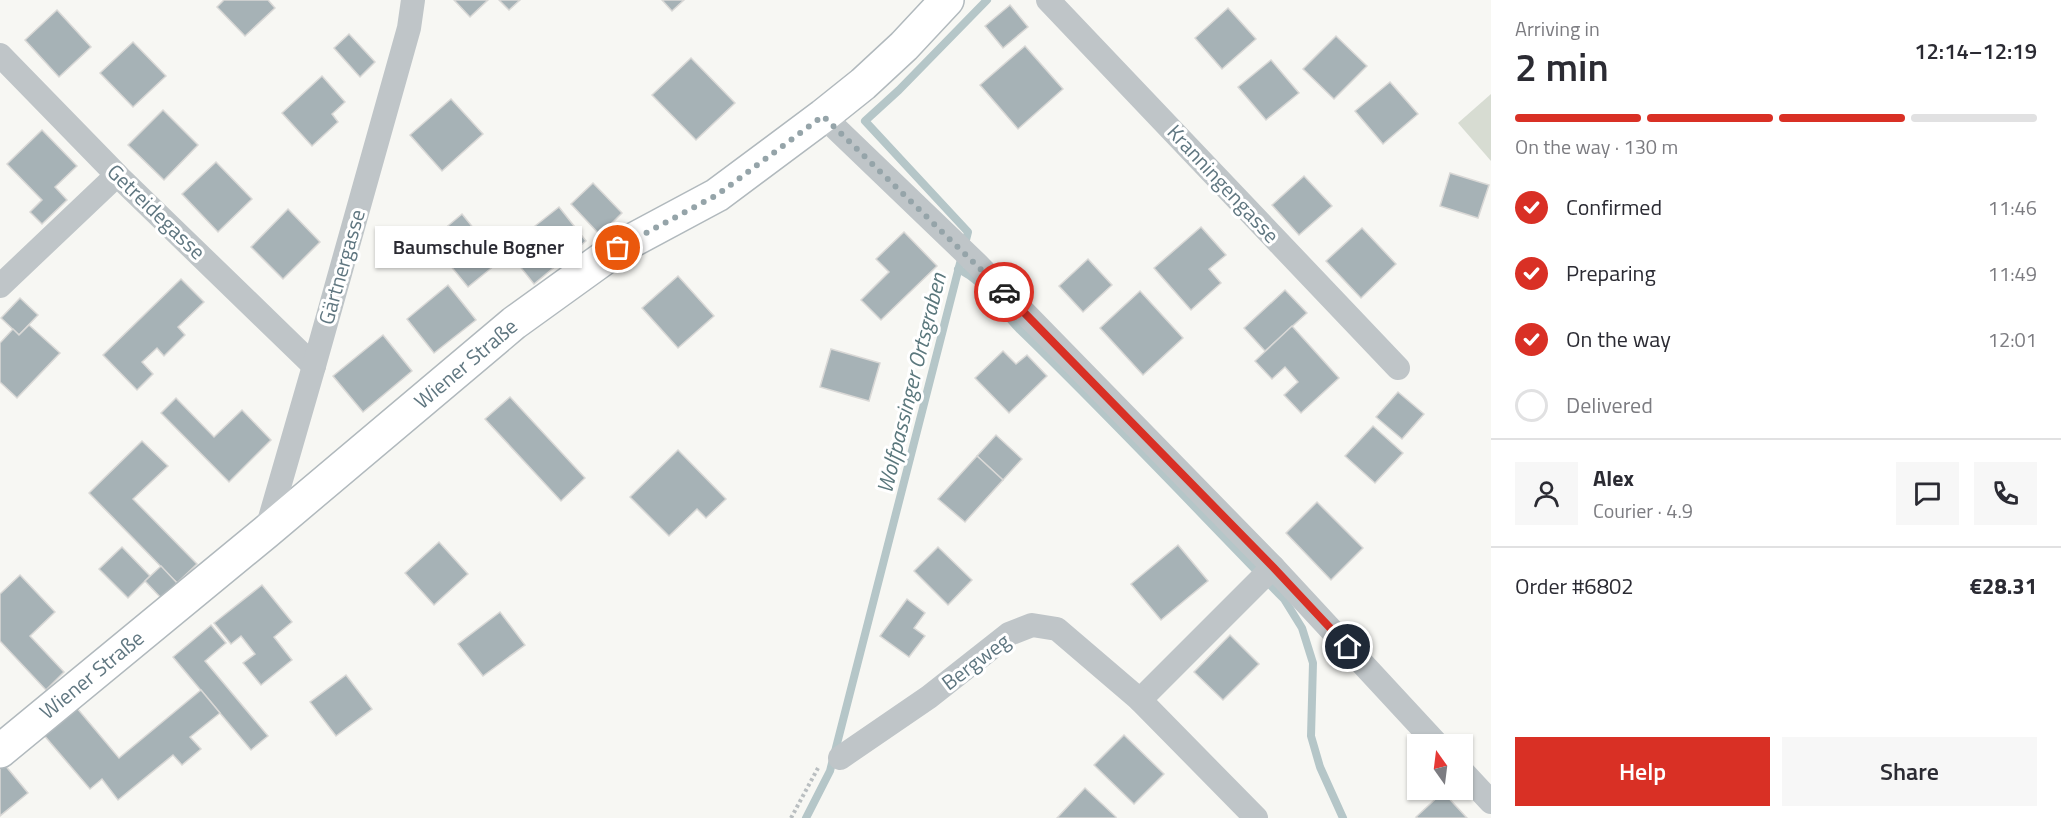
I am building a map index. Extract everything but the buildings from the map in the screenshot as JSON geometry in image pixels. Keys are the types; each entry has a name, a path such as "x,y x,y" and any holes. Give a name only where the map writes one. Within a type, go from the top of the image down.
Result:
{"main road":[{"name":"Wiener Straße","path":"0,751 266,532 514,323 618,248 717,195 823,116 863,84 904,46 947,0"}],"street":[{"name":"Kranningengasse","path":"1048,0 1398,368"},
{"name":"Gärtnergasse","path":"266,532 409,28 412,1"},
{"name":"Getreidegasse","path":"0,55 117,175 314,366"},
{"path":"823,116 977,264 1266,574 1427,734"},
{"path":"0,286 117,175"},
{"path":"1140,700 1266,574"},
{"name":"Bergweg","path":"833,761 929,697 1009,634 1032,625 1057,629 1140,700 1256,818"},
{"path":"1473,783 1491,802"}],"path":[{"path":"791,818 816,770 833,761"}],"shaded area":[{"path":"1491,94 1491,161 1458,123"}],"waterway":[{"name":"Wolfpassinger Ortsgraben","path":"806,818 830,771 968,232 865,121 899,90 987,0"},
{"path":"958,269 976,280 1019,329 1120,429 1284,599 1302,628 1313,663 1311,736 1320,767 1343,818"}],"way so far":[{"path":"618,248 717,195 823,116 1004,292"}],"place":[{"name":"Baumschule Bogner","path":"618,248"}],"route":[{"path":"1004,292 1273,567 1348,647"}]}
